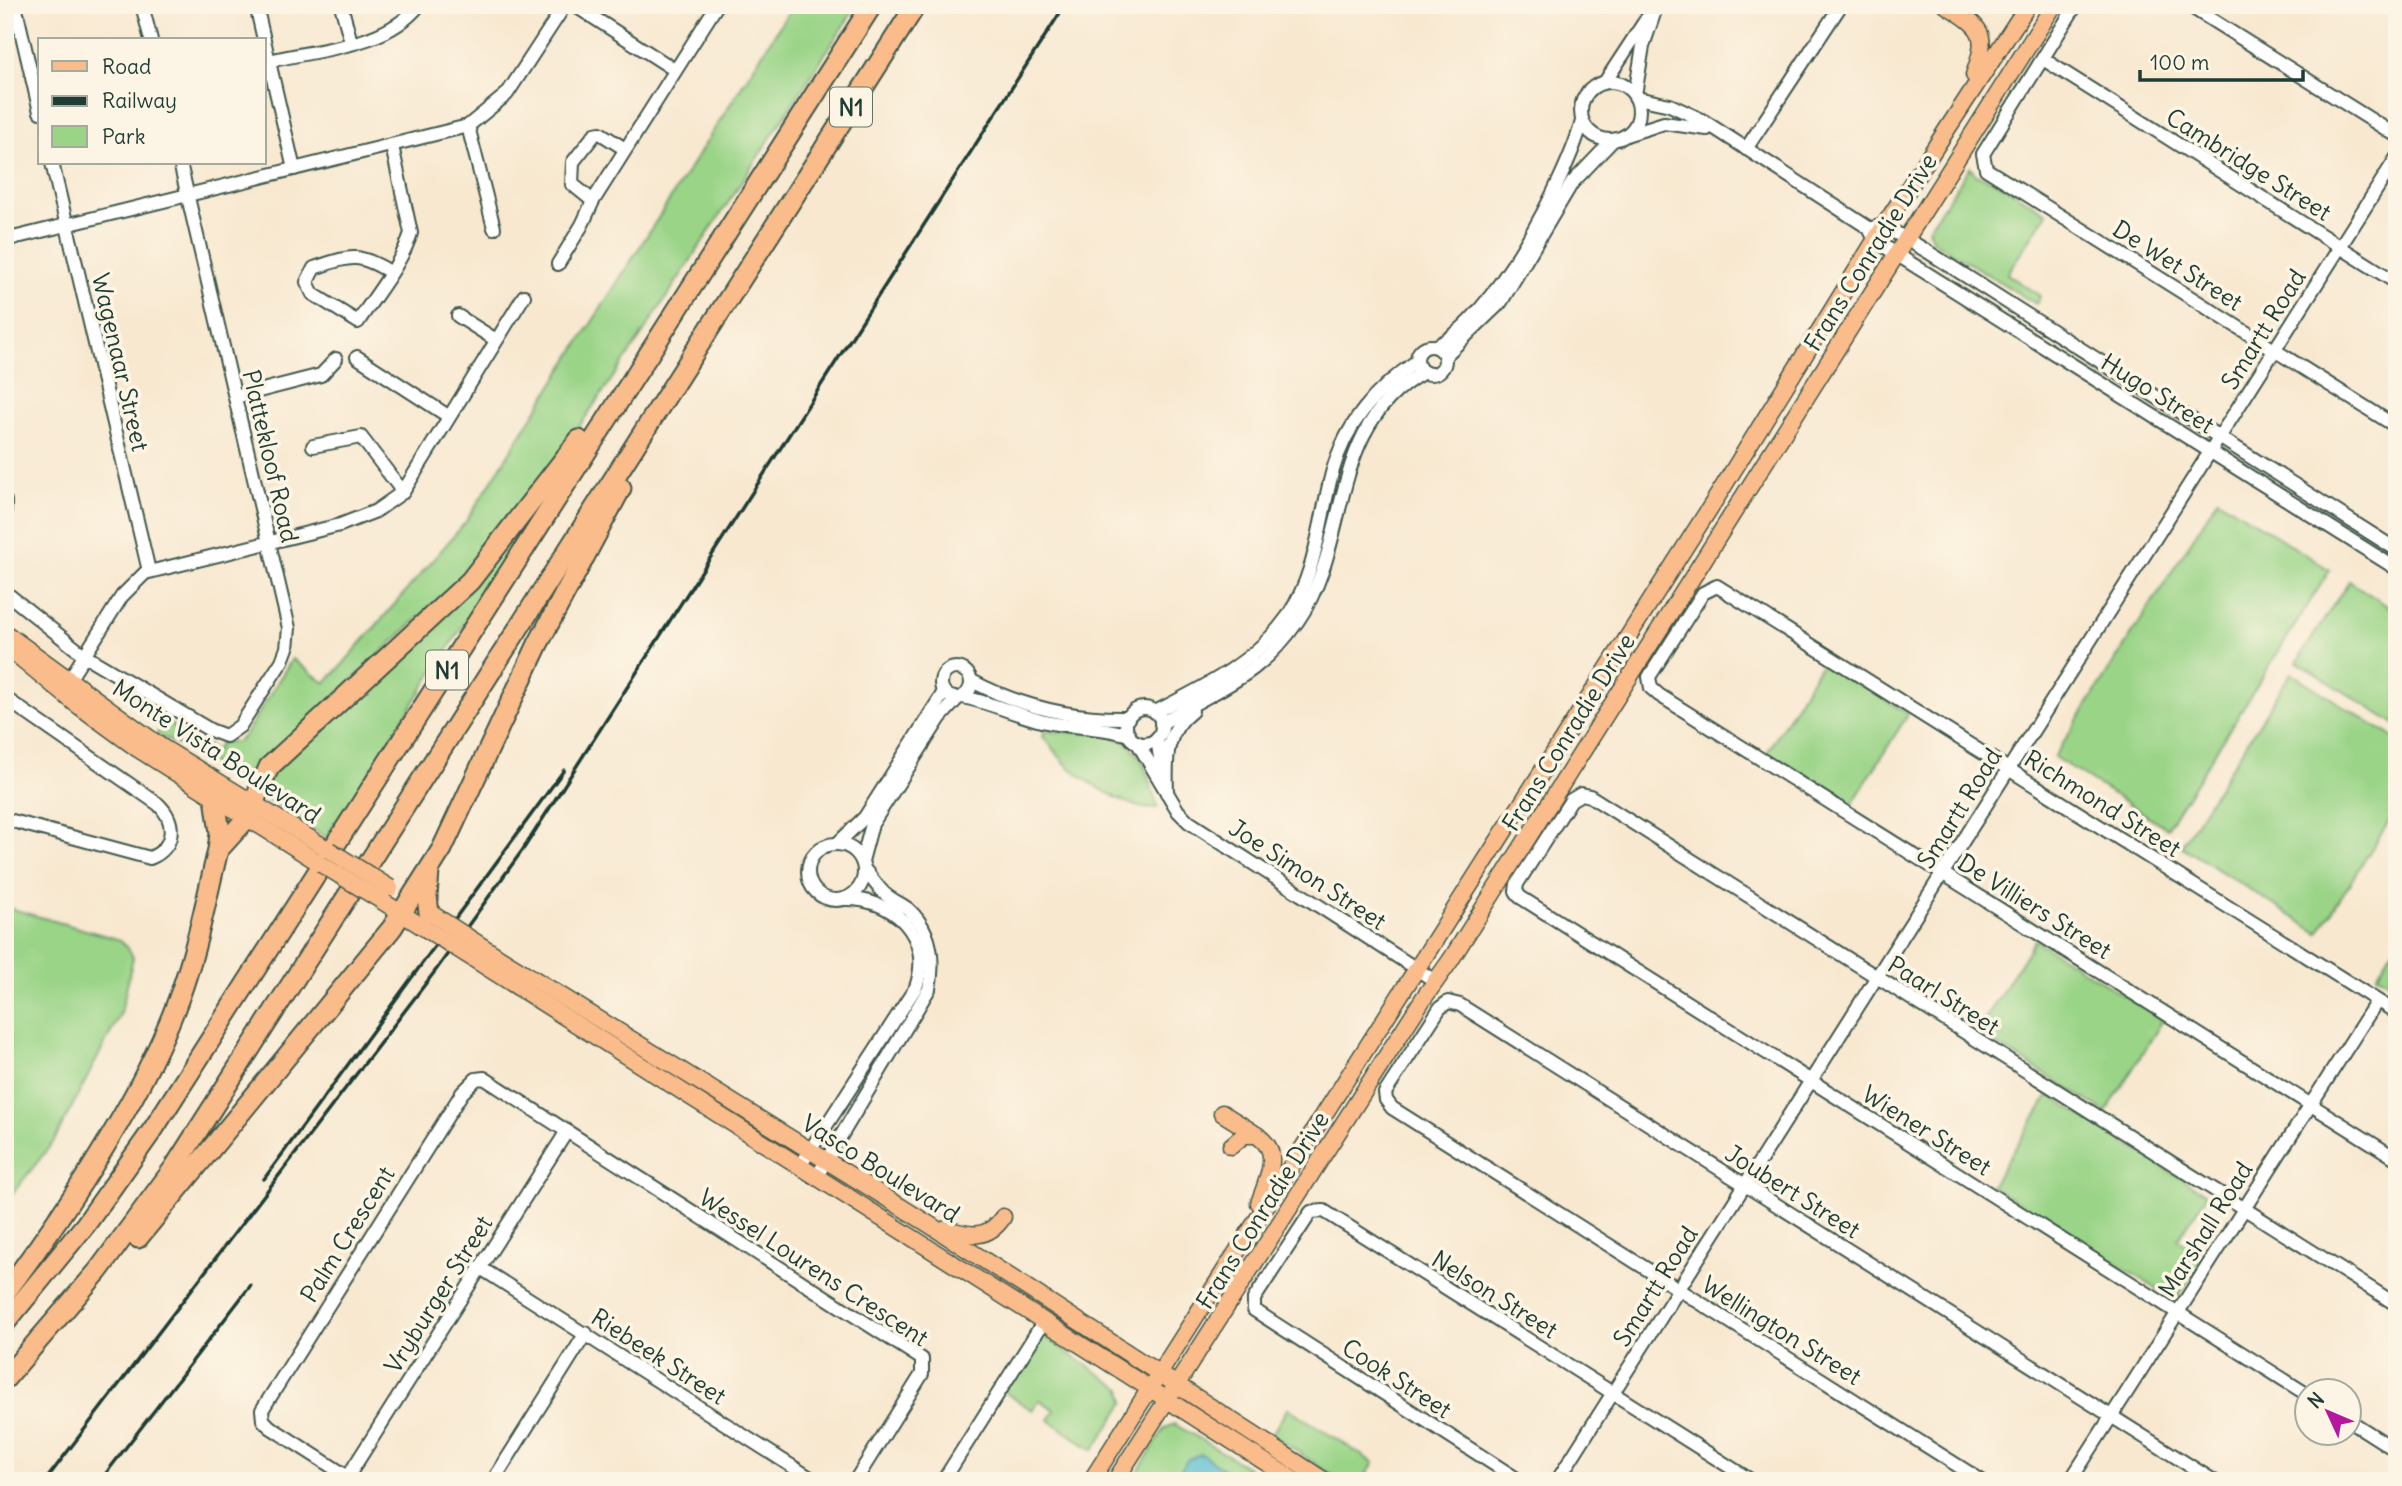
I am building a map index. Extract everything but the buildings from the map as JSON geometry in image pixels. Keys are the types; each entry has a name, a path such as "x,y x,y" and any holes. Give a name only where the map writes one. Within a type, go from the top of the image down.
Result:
{"highway":[{"name":"N1","path":"5,1323 86,1224 149,1136 872,5"},
{"name":"N1","path":"9,1376 98,1270 174,1168 916,5"},
{"path":"218,850 251,811 260,783 269,767 470,581 520,519 590,425 819,86"},
{"path":"9,1376 54,1336 86,1301 374,954 429,871 538,644 670,390"},
{"path":"5,1293 106,1141 133,1097 161,1041 187,975 218,850 220,833 215,797"},
{"path":"429,871 426,896 430,919"}],"main road":[{"path":"1946,5 1977,26 1983,42 1964,104"},
{"name":"Frans Conradie Drive","path":"1091,1481 1720,492 1876,231 1964,104 2028,5"},
{"name":"Frans Conradie Drive","path":"1115,1481 2054,5"},
{"name":"Monte Vista Boulevard","path":"5,633 251,811 405,906"},
{"name":"Monte Vista Boulevard","path":"5,645 75,704 150,757 215,797 251,811"},
{"name":"Vasco Boulevard","path":"405,906 430,919 800,1166 1295,1481"},
{"name":"Vasco Boulevard","path":"492,962 930,1225 1325,1481"},
{"path":"1222,1112 1268,1145 1273,1166 1245,1238"},
{"path":"1231,1146 1244,1135 1256,1135"},
{"path":"930,1225 977,1236 994,1228 1003,1216"}],"street":[{"path":"15,5 38,103"},
{"path":"142,5 150,38"},
{"path":"256,5 264,38"},
{"path":"341,5 351,42"},
{"path":"269,61 387,33 408,19 419,5"},
{"path":"5,240 468,126 507,94 565,5"},
{"path":"574,5 675,70"},
{"path":"558,264 593,201 717,5"},
{"path":"1161,724 1242,679 1265,660 1297,622 1325,570 1344,481 1360,440 1394,392 1424,372 1440,372 1441,351 1476,313 1515,261 1572,154 1582,121 1583,100 1595,87 1605,82 1657,5"},
{"path":"1628,135 1640,114 1636,97 1643,46 1657,5"},
{"path":"1746,149 1841,5"},
{"path":"2043,59 2076,5"},
{"path":"2188,5 2397,136"},
{"path":"266,48 294,169"},
{"name":"De Wet Street","path":"2043,59 1983,154 1986,169 2397,427"},
{"name":"Cambridge Street","path":"2043,59 2397,282"},
{"path":"1605,82 1624,85 1636,97 1670,105 1702,120 1876,231"},
{"path":"1582,121 1597,138 1612,141"},
{"path":"1441,351 1502,302 1572,183 1612,141 1664,123 1714,130"},
{"path":"468,126 494,228"},
{"path":"593,201 572,184 573,162 595,134 600,133 625,149"},
{"path":"390,272 366,258 355,257 314,268 307,282 313,293 358,322 390,272 411,233 392,146"},
{"name":"Smartt Road","path":"1557,1481 2397,157"},
{"name":"Wagenaar Street","path":"52,164 149,571"},
{"name":"Plattekloof Road","path":"180,164 289,628 287,648 240,726 232,734 220,734"},
{"name":"Hugo Street","path":"1876,231 1905,239 2054,331 2397,551"},
{"name":"Hugo Street","path":"1876,231 1896,254 2397,569"},
{"path":"75,704 69,691 69,680 126,590 149,571 341,525 376,511 402,492 426,458 448,416 524,296"},
{"path":"458,316 496,340"},
{"path":"2044,346 2054,331"},
{"path":"800,1166 916,987 921,973 919,945 906,925 875,903 859,899 831,900 818,894 808,877 811,860 816,853 837,844 865,817 944,692 941,678 952,668 965,670 972,681 1046,710 1084,716 1128,718 1140,709 1155,712 1205,687 1238,666 1267,640 1288,616 1316,551 1332,474 1352,425 1380,388 1417,361 1424,347 1441,351"},
{"path":"357,357 448,416"},
{"path":"235,397 321,375 336,359"},
{"path":"1417,361 1424,372"},
{"path":"313,446 361,437 402,492"},
{"path":"5,500 5,512"},
{"name":"Richmond Street","path":"1651,688 1651,674 1703,593 1717,586 2397,1013"},
{"name":"Monte Vista Boulevard","path":"5,592 85,656 220,734"},
{"path":"843,899 856,891 864,877 863,865 872,824 940,718 969,691 972,681"},
{"name":"De Villiers Street","path":"1651,688 2397,1159"},
{"path":"944,692 1042,721 1110,729 1148,743 1157,738 1161,724 1155,712"},
{"path":"1167,793 1167,755 1175,728 1211,697"},
{"path":"5,698 158,804 166,811 172,829 167,846 150,859 5,819"},
{"path":"1128,718 1133,739"},
{"name":"Joe Simon Street","path":"1157,738 1159,762 1167,793"},
{"name":"Joe Simon Street","path":"1133,739 1178,811 1196,827 1435,981"},
{"name":"Paarl Street","path":"1526,901 1517,894 1517,884 1571,800 1585,794 2397,1305"},
{"path":"817,1176 929,989 932,973 933,954 922,925 907,909 884,893 852,849 837,844"},
{"name":"Wiener Street","path":"1526,901 2294,1386"},
{"name":"Marshall Road","path":"2070,1481 2377,1001"},
{"name":"Joubert Street","path":"1386,1100 1387,1090 1440,1008 1452,1002 2214,1481"},
{"name":"Palm Crescent","path":"347,1479 270,1427 264,1420 262,1410 273,1390 469,1084 480,1078 491,1081 567,1131"},
{"name":"Wellington Street","path":"1386,1100 1392,1108 1982,1481"},
{"name":"Vryburger Street","path":"347,1479 567,1131"},
{"name":"Wessel Lourens Crescent","path":"567,1131 922,1359 922,1374 855,1481"},
{"name":"Nelson Street","path":"1253,1308 1254,1299 1307,1215 1316,1209 1321,1210 1752,1481"},
{"name":"Riebeek Street","path":"479,1267 586,1334 801,1477 816,1481"},
{"name":"Cook Street","path":"1253,1308 1520,1481"},
{"path":"943,1481 1044,1321"},
{"path":"493,1481 586,1334"},
{"path":"2364,1430 2397,1451"}],"green space":[{"path":"793,5 857,5 634,347 539,485 478,562 254,772 234,776 187,748 156,735 165,721 216,751 221,742 238,742 246,733 292,659 325,683 337,671 465,523"},
{"path":"1970,167 1976,175 1995,181 2047,213 2007,274 2040,296 2036,304 1933,241 1928,229"},
{"path":"550,490 327,838 264,798 269,778"},
{"path":"2218,499 2330,570 2167,828 2054,757"},
{"path":"2349,581 2397,612 2397,725 2297,662"},
{"path":"1823,661 1908,714 1851,806 1767,753"},
{"path":"2291,673 2397,740 2397,809 2318,933 2181,846"},
{"path":"1044,731 1085,732 1112,736 1124,742 1134,749 1142,761 1158,807 1138,807 1112,796 1087,780 1062,760 1043,737"},
{"path":"5,907 121,940 133,957 121,1013 54,1141 5,1203"},
{"path":"2035,940 2163,1020 2106,1112 1977,1032"},
{"path":"2397,943 2397,987 2377,974"},
{"path":"2049,1095 2208,1195 2178,1239 2204,1257 2176,1301 1991,1186"},
{"path":"1040,1334 1122,1389 1125,1402 1093,1450 1049,1420 1055,1410 1040,1400 1032,1410 1001,1390"},
{"path":"1288,1408 1374,1463 1366,1475 1375,1481 1340,1481 1272,1434"},
{"path":"1174,1424 1248,1467 1239,1481 1132,1481 1165,1428"}],"water":[{"path":"1201,1454 1233,1475 1229,1481 1157,1481 1180,1471 1188,1459"}],"railway":[{"path":"45,1481 436,970 524,848 1065,5"},
{"path":"264,1179 564,770"},
{"path":"100,1481 251,1285"}]}
